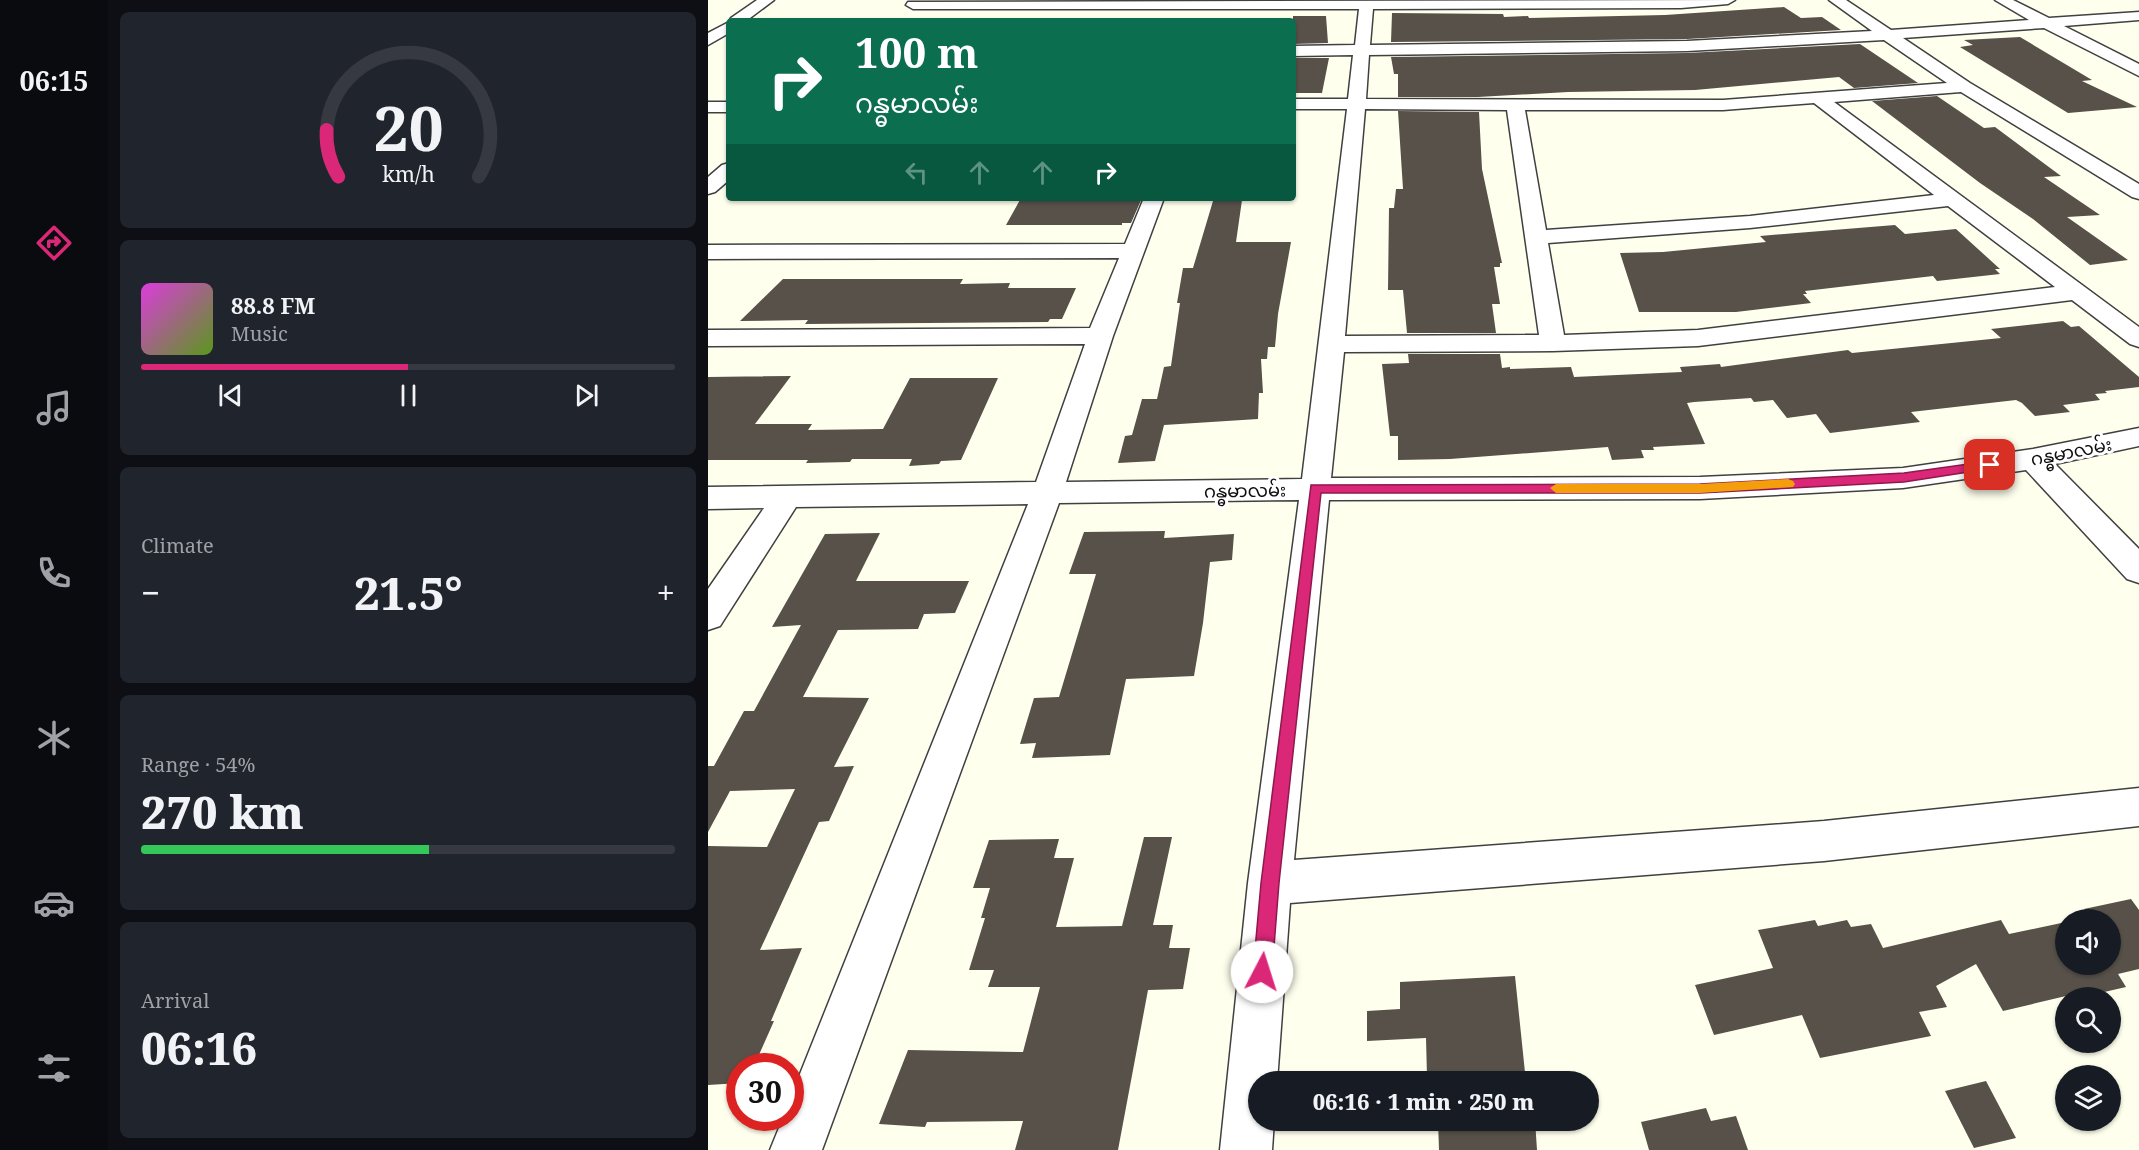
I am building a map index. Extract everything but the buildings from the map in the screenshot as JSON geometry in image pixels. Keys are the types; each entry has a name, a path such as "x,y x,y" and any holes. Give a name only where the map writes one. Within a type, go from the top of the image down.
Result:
{"street":[{"path":"740,18 767,0"},
{"path":"913,6 1367,2 1681,4 1728,0"},
{"path":"1836,0 1964,87 2139,193"},
{"path":"2002,0 2139,71"},
{"path":"1246,1150 1270,883 1332,344 1367,2"},
{"path":"1296,51 1687,46 1887,35 2139,16"},
{"path":"708,40 726,28"},
{"path":"1296,104 1724,105 1964,87"},
{"path":"1818,98 2139,339"},
{"path":"1515,104 1553,343"},
{"path":"708,107 726,107"},
{"path":"2115,178 2139,176"},
{"path":"1535,237 1750,222 1954,199"},
{"path":"796,1150 1048,492 1100,336 1153,201"},
{"path":"708,252 1133,252"},
{"path":"1332,344 1553,343 1698,338 2077,292"},
{"path":"708,338 1100,336"},
{"name":"ဂန္ဓမာလမ်း","path":"708,498 1315,489 1700,488 1904,478 2033,459 2139,438"},
{"path":"2033,459 2139,570"},
{"path":"708,616 788,496"},
{"path":"1270,883 1824,841 2139,807"}],"slow traffic":[{"path":"1556,488 1700,488 1788,484"}],"route":[{"path":"1262,972 1315,489 1700,488 1904,478 1990,465"}]}
